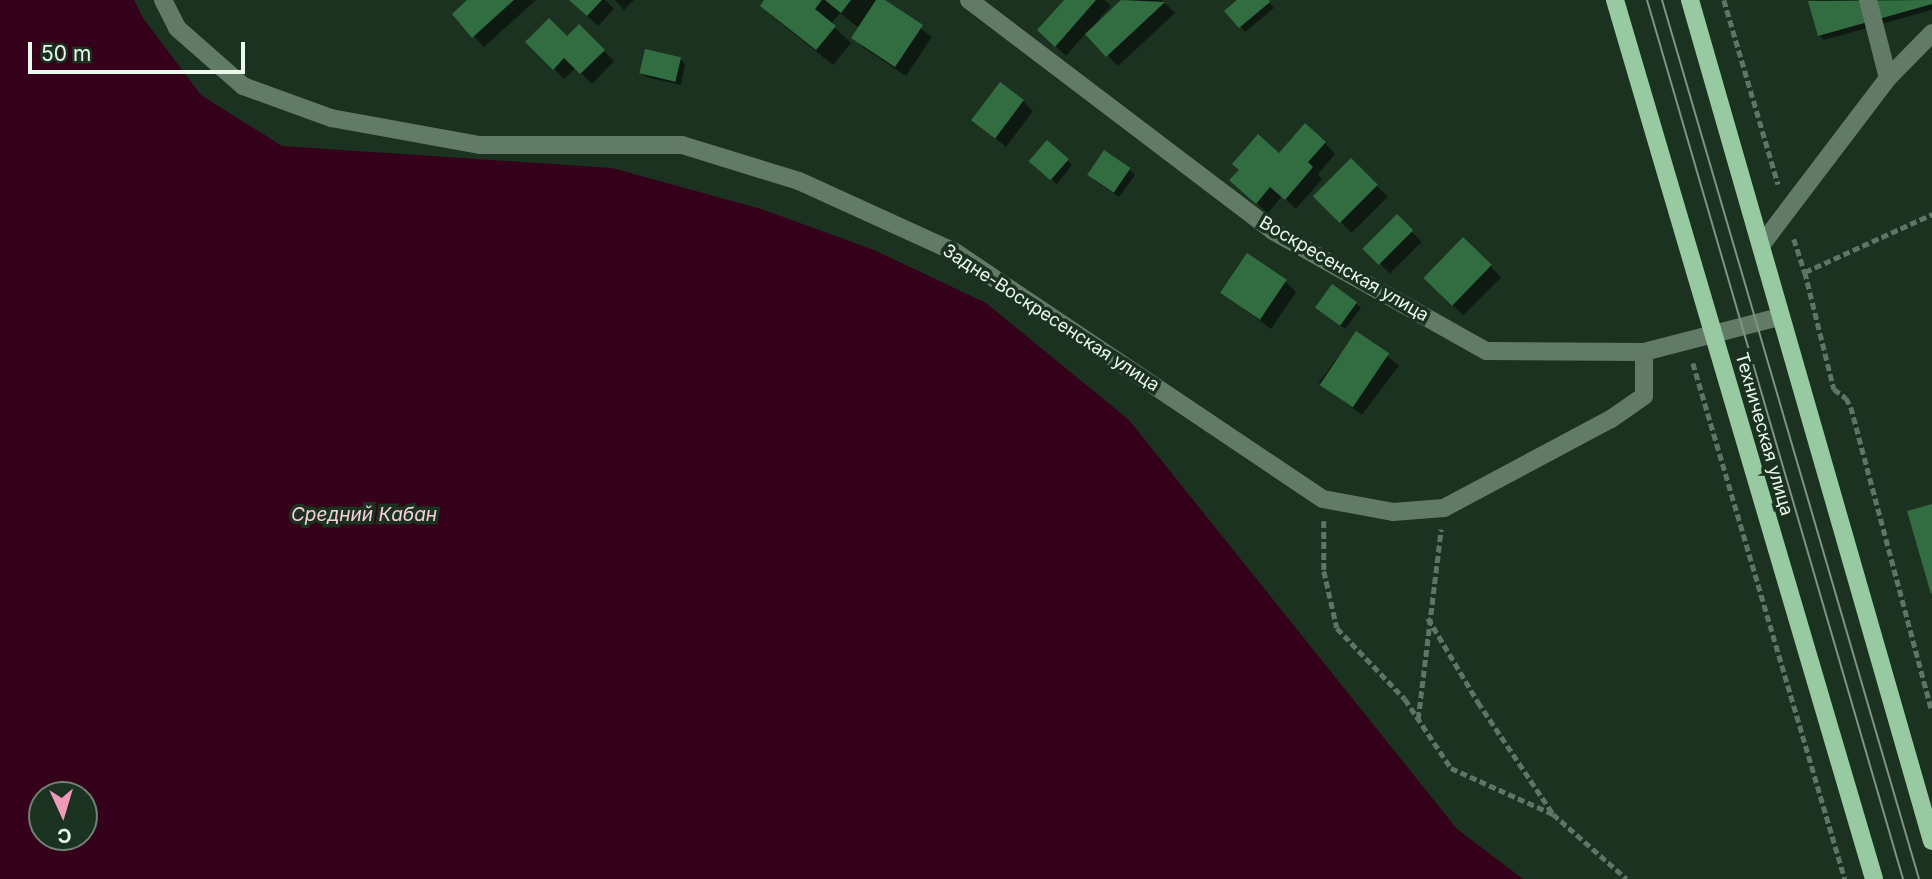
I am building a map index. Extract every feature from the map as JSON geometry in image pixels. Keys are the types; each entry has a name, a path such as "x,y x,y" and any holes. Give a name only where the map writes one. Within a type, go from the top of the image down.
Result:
{"main road":[{"name":"Техническая улица","path":"1615,0 1874,879"},
{"path":"1690,0 1762,244 1779,317 1928,815 1932,841"}],"street":[{"name":"Задне-Воскресенская улица","path":"163,0 177,28 243,86 331,118 480,145 682,145 799,181 955,252 1324,499 1393,512 1444,508 1611,419 1644,397 1644,352"},
{"name":"Воскресенская улица","path":"969,0 1273,232 1486,351 1644,352 1779,317"},
{"path":"1868,0 1888,78"},
{"path":"1762,244 1888,78 1932,33"}],"path":[{"path":"1805,272 1833,389 1846,398 1851,407 1932,711"},
{"path":"1687,341 1844,879"},
{"path":"1324,499 1324,571 1337,628 1405,699 1451,768 1553,814"},
{"path":"1418,719 1428,618 1444,508"},
{"path":"1428,618 1478,702 1553,814 1627,879"}],"water":[{"name":"Средний Кабан","path":"0,0 134,0 143,18 201,95 282,146 612,168 761,209 874,250 986,303 1129,420 1457,829 1523,879 0,879"}],"building":[{"path":"467,0 514,0 472,38 452,14"},
{"path":"569,0 602,0 587,16"},
{"path":"764,0 822,0 815,9 836,26 816,50 760,6"},
{"path":"825,0 851,0 841,13"},
{"path":"876,0 885,0 923,25 895,67 851,38"},
{"path":"1064,0 1096,0 1055,47 1037,30"},
{"path":"1121,0 1165,2 1106,57 1085,34"},
{"path":"1237,0 1270,2 1239,28 1224,11"},
{"path":"1932,0 1932,4 1818,36 1808,1"},
{"path":"549,18 567,36 579,24 605,50 580,74 564,58 553,70 525,42"},
{"path":"645,49 681,57 675,82 639,73"},
{"path":"1000,82 1024,100 995,138 971,120"},
{"path":"1305,123 1326,142 1308,162 1313,167 1285,200 1270,187 1256,204 1229,180 1239,170 1232,164 1258,134 1279,153"},
{"path":"1047,140 1069,159 1051,180 1029,161"},
{"path":"1104,150 1131,168 1114,193 1087,175"},
{"path":"1351,158 1378,185 1340,223 1313,196"},
{"path":"1397,214 1413,230 1379,265 1362,249"},
{"path":"1463,237 1492,265 1452,306 1423,278"},
{"path":"1247,253 1287,280 1260,320 1220,293"},
{"path":"1332,284 1357,302 1340,326 1315,307"},
{"path":"1356,331 1389,353 1353,407 1320,385"},
{"path":"1932,504 1932,593 1931,594 1907,511"}],"tram line":[{"path":"1647,0 1903,879"},
{"path":"1662,0 1919,879"}]}
